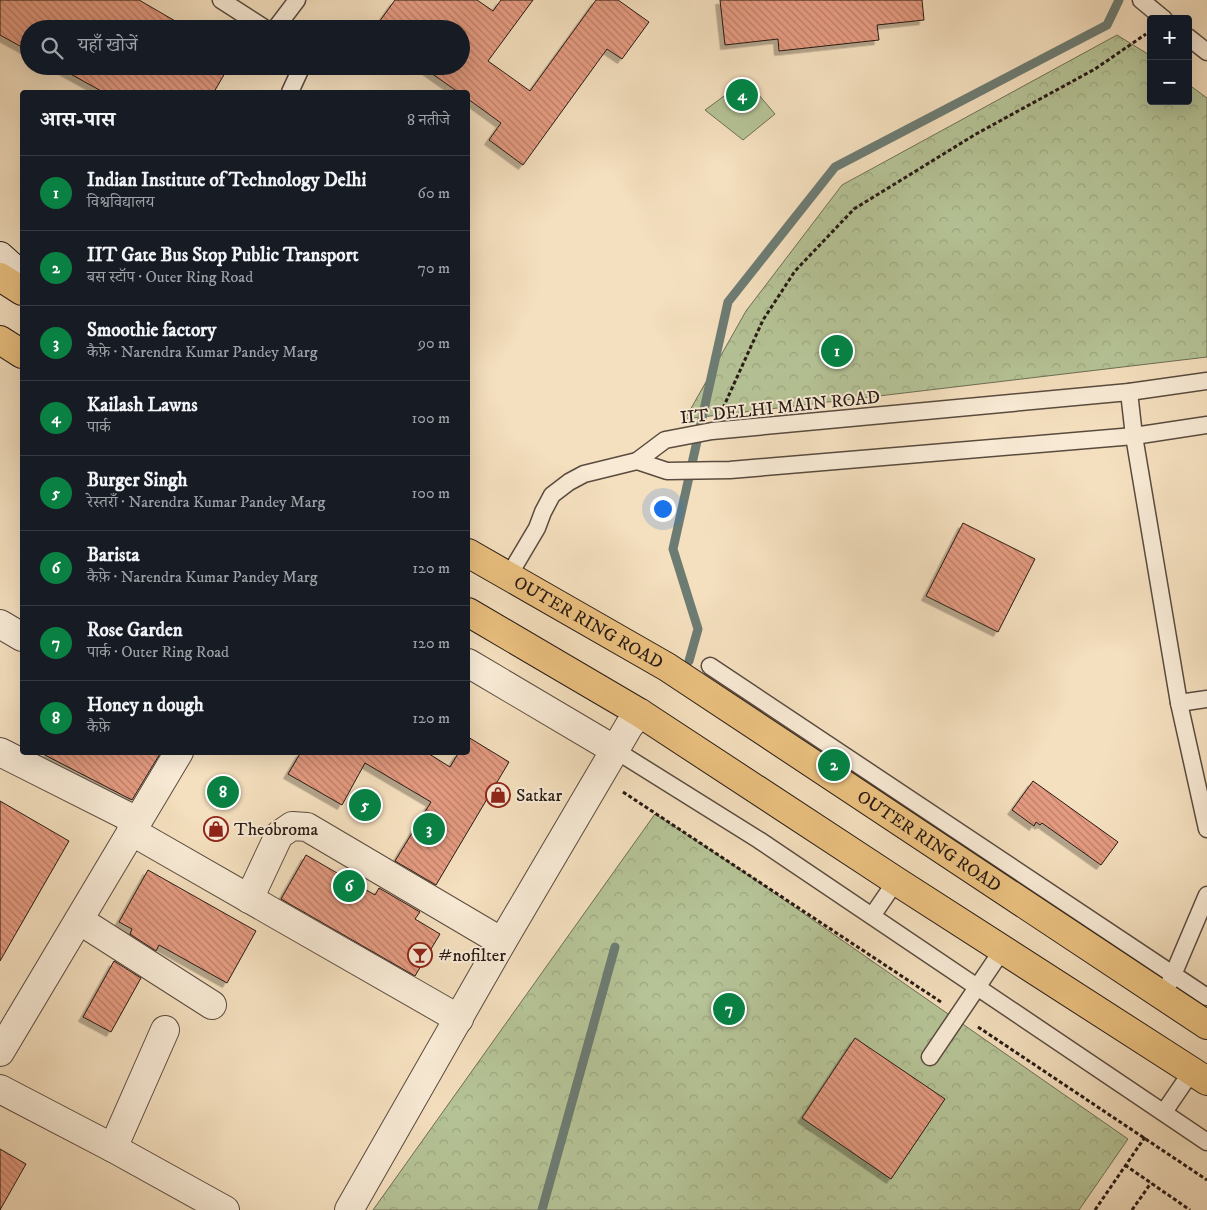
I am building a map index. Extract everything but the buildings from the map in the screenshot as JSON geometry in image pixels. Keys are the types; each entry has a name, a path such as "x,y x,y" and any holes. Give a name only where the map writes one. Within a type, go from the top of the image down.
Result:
{"main road":[{"path":"0,277 20,290"},
{"path":"0,340 20,353"},
{"name":"OUTER RING ROAD","path":"470,554 667,667 914,831 1169,985 1207,1025"},
{"path":"471,620 640,713 896,881 1200,1076"}],"street":[{"path":"0,256 20,274"},
{"path":"0,352 20,359"},
{"path":"0,624 20,636"},
{"path":"470,664 615,750"},
{"path":"349,1210 502,942 629,726 640,713"},
{"path":"0,752 134,826 249,899 459,1019"},
{"path":"0,1052 177,755"},
{"path":"249,899 279,835 292,826 307,827 502,942"},
{"path":"79,920 212,1005"},
{"path":"113,1148 166,1030"},
{"path":"0,1089 113,1148 225,1210"}],"lane":[{"path":"282,20 297,0"},
{"path":"1141,0 1159,15"},
{"path":"227,2 253,20"},
{"path":"1192,41 1207,52"},
{"path":"291,90 298,75"},
{"name":"IIT DELHI MAIN ROAD","path":"637,462 665,440 711,431 1129,392 1207,381"},
{"path":"1129,392 1134,436 1179,703 1207,829"},
{"path":"508,577 537,528 552,495 569,482 584,474 637,462 667,471 730,470 1134,436 1207,425"},
{"path":"710,666 941,820 1169,985 1207,997"},
{"path":"1179,703 1207,699"},
{"path":"615,750 759,840 1207,1142"},
{"path":"914,831 941,820"},
{"path":"872,916 896,881"},
{"path":"1169,985 1207,895"},
{"path":"930,1057 1003,950"},
{"path":"1164,1112 1200,1076"}],"path":[{"path":"711,431 763,320 795,271 854,209 976,134 1094,69 1147,34"},
{"path":"600,776 947,1006"},
{"path":"972,1022 1207,1180"},
{"path":"1095,1210 1145,1137"},
{"path":"1125,1165 1190,1210"},
{"path":"1132,1210 1151,1183"}],"green space":[{"path":"1117,35 1147,54 1147,105 1192,105 1192,87 1207,98 1207,357 685,419 746,311 842,185"},
{"path":"746,80 775,114 743,140 705,110"},
{"path":"655,814 754,879 1128,1139 1079,1210 373,1210"}],"waterway":[{"path":"689,661 698,629 673,549 728,302 835,167 1107,25 1119,0"},
{"path":"542,1210 615,947"}],"place":[{"name":"Kailash Lawns","path":"742,95"},
{"name":"Indian Institute of Technology Delhi","path":"837,351"},
{"name":"IIT Gate Bus Stop Public Transport","path":"834,765"},
{"name":"Honey n dough","path":"223,792"},
{"name":"Satkar","path":"498,795"},
{"name":"Burger Singh","path":"365,805"},
{"name":"Theobroma","path":"216,829"},
{"name":"Smoothie factory","path":"429,829"},
{"name":"Barista","path":"349,886"},
{"name":"#nofilter","path":"420,955"},
{"name":"Rose Garden","path":"729,1009"}]}
